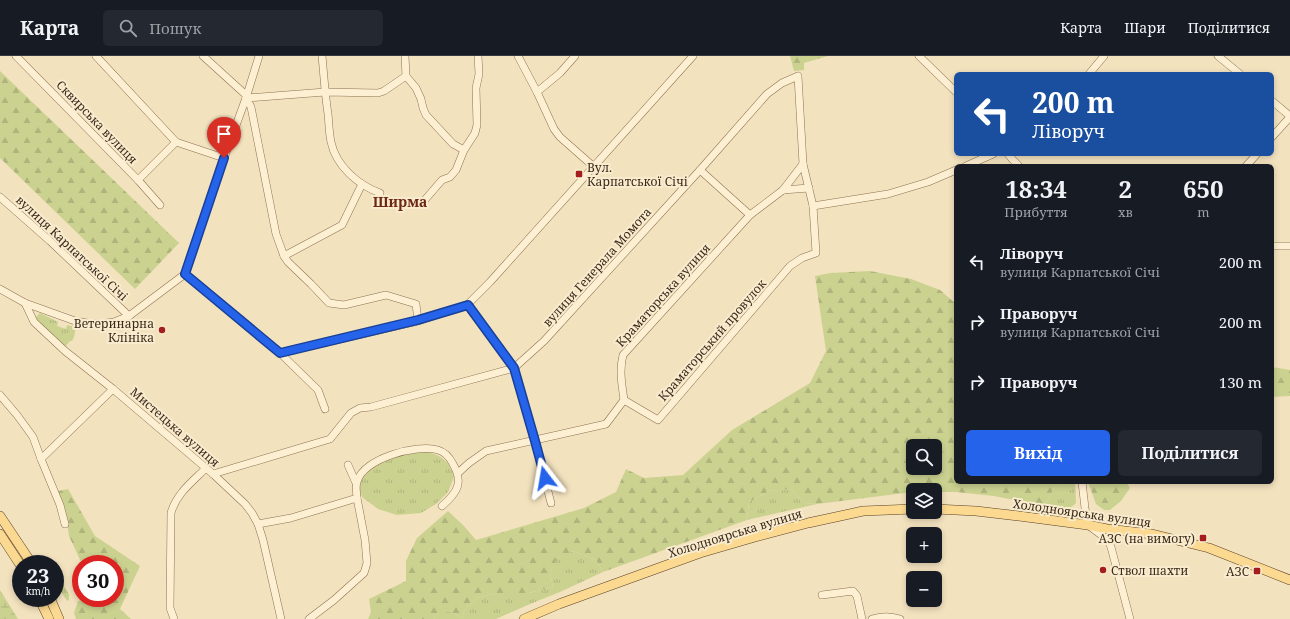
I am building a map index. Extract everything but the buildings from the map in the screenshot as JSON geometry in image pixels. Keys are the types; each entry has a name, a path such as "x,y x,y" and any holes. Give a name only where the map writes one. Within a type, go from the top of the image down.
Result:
{"main road":[{"name":"Холодноярська вулиця","path":"524,619 559,604 700,553 755,537 808,523 863,511 906,509"},
{"name":"Холодноярська вулиця","path":"942,509 983,512 1152,534 1209,548 1290,580"},
{"path":"0,516 26,555"},
{"path":"0,534 14,555"},
{"path":"43,607 49,619"},
{"path":"54,607 60,619"}],"street":[{"name":"Сквирська вулиця","path":"16,56 138,180 160,205"},
{"path":"96,56 176,142 224,158"},
{"path":"203,56 246,96 251,107 276,234 284,256 288,262 329,303 344,305 386,295 416,304 418,320"},
{"path":"259,56 185,274 280,353 318,390 325,409"},
{"path":"322,56 331,142 335,154 353,178 380,194"},
{"path":"405,56 406,76 418,93 426,115 453,144 464,150"},
{"path":"410,205 423,202 442,180 450,177 456,170 464,150 475,133 477,126 476,88 479,74 478,56"},
{"path":"518,56 554,129 594,167"},
{"path":"537,92 560,73 575,56"},
{"path":"280,353 418,320 468,305 693,56"},
{"path":"919,56 954,90"},
{"path":"1090,72 1104,56"},
{"path":"1218,56 1238,72"},
{"path":"246,96 325,92 378,93 384,91 406,76"},
{"name":"вулиця Генерала Момота","path":"213,474 330,439 351,413 360,408 371,407 514,368 544,342 767,94 782,82 798,76 803,164 813,206 816,253"},
{"path":"1274,102 1290,116 1274,135"},
{"path":"138,180 176,142"},
{"path":"970,164 988,156"},
{"path":"1009,156 1017,164"},
{"path":"1248,164 1255,156"},
{"name":"Краматорська вулиця","path":"624,400 621,376 623,355 750,215 783,190 803,164"},
{"path":"700,170 750,215"},
{"path":"813,206 888,194 928,182 954,171"},
{"path":"284,256 342,225 362,184"},
{"path":"783,190 809,188"},
{"name":"вулиця Карпатської Січі","path":"0,197 50,241 129,316"},
{"path":"1274,246 1290,246"},
{"name":"Краматорський провулок","path":"624,400 658,420 790,266 802,258 816,253"},
{"name":"вулиця Карпатської Січі","path":"25,303 75,321 100,324 114,322 129,316 185,274"},
{"path":"0,289 25,303"},
{"name":"Мистецька вулиця","path":"25,303 34,322 65,351 113,388 205,469 213,474 245,504 258,524 281,619"},
{"path":"468,305 514,368 551,504"},
{"path":"41,459 113,388"},
{"path":"0,395 18,415 33,437 60,505 65,524"},
{"path":"458,473 486,451 606,424 624,400"},
{"path":"356,483 366,467 381,459 403,452 422,449 437,450 450,458 458,473 459,484 456,492 442,506"},
{"path":"309,619 334,600 364,573 367,563 356,483 348,465"},
{"path":"174,619 170,608 171,513 173,505 183,490 205,469"},
{"path":"1082,484 1088,525 1108,540 1130,619"},
{"path":"258,524 291,518 357,498"},
{"path":"822,595 853,591 857,596 862,619"},
{"path":"872,619 887,616 900,619"}],"green space":[{"path":"790,56 828,56 804,63 804,70 794,71"},
{"path":"0,71 179,243 135,289 0,158"},
{"path":"870,271 911,279 940,290 954,302 954,484 1057,484 1044,506 994,496 942,492 942,483 906,483 906,493 817,504 804,503 791,489 769,491 749,502 747,520 603,572 596,560 573,551 557,559 550,573 553,587 529,593 498,593 476,598 464,611 462,618 451,612 439,612 434,619 368,619 371,612 369,599 406,581 406,561 417,538 448,511 476,540 584,508 616,492 626,469 644,478 683,475 732,430 810,383 826,351 815,276 830,273"},
{"path":"40,313 58,322 57,326 66,329 67,325 76,327 72,341 70,341 65,347 36,321 36,317"},
{"path":"1274,367 1290,370 1290,396 1274,397"},
{"path":"427,452 438,455 445,460 454,477 448,492 436,504 421,513 397,515 378,509 362,497 359,486 364,476 379,463 411,453"},
{"path":"1057,484 1075,484 1076,503 1073,506 1061,509 1044,506"},
{"path":"1089,484 1127,484 1130,488 1121,501 1110,510 1104,510 1096,504"},
{"path":"68,489 95,536 124,555 78,555 69,536 67,521 58,491"},
{"path":"791,489 804,503 817,504 747,520 749,502 769,491"},
{"path":"573,551 596,560 603,572 496,619 434,619 439,612 451,612 462,618 464,611 476,598 498,593 529,593 553,587 550,573 557,558"},
{"path":"124,555 140,566 124,600"},
{"path":"64,586 69,594 69,600 67,601 64,596"},
{"path":"0,590 18,619 0,619"},
{"path":"76,607 121,607 120,609 131,619 76,619 74,613"}],"place":[{"name":"Вул. Карпатської Січі","path":"579,174"},
{"name":"Ветеринарна Клініка","path":"162,330"},
{"name":"АЗС (на вимогу)","path":"1203,538"},
{"name":"Ствол шахти","path":"1103,570"},
{"name":"АЗС","path":"1257,571"}],"district":[{"name":"Ширма","path":"400,201"}],"route":[{"path":"224,158 185,274 280,353 418,320 468,305 514,368 545,478"}]}
